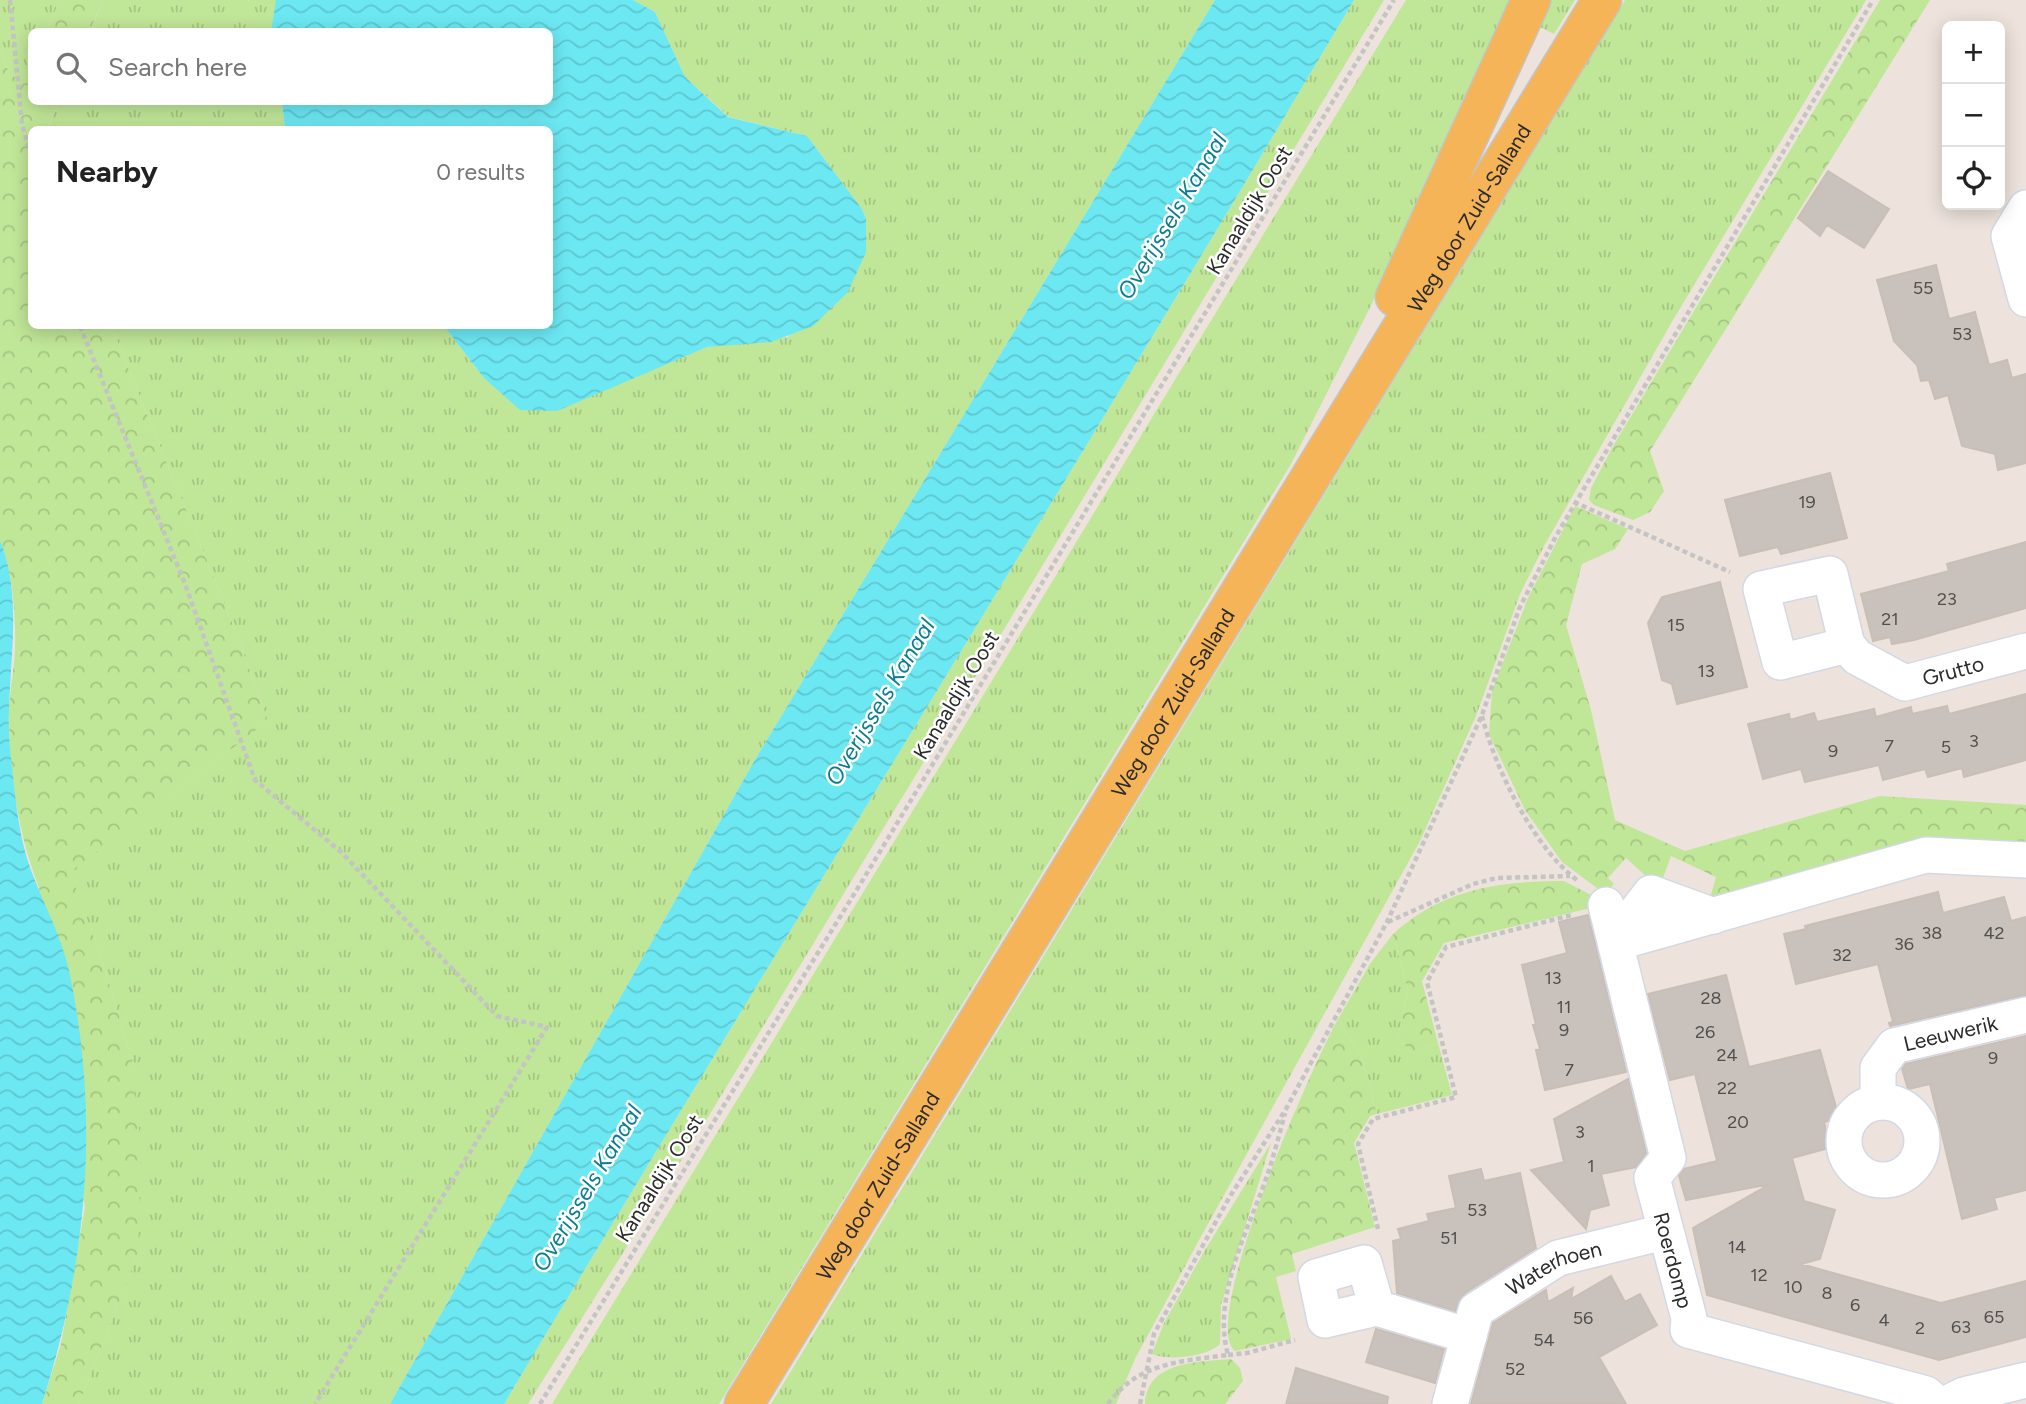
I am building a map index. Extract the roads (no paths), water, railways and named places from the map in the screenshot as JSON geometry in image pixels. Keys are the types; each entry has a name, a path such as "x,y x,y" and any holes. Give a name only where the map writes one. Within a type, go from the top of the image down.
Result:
{"main road":[{"path":"1309,483 1531,0"},
{"name":"Weg door Zuid-Salland","path":"744,1404 1602,0"}],"street":[{"path":"2026,208 2009,236 2026,299"},
{"path":"1830,574 1847,645 1780,662 1761,589 1830,574"},
{"name":"Grutto","path":"1847,645 1857,657 1905,683 2026,651"},
{"name":"Roerdomp","path":"1937,1404 1926,1394 1688,1330 1689,1318 1664,1232 1652,1178 1668,1158 1611,924 1714,916 1926,855 2026,860"},
{"name":"Leeuwerik","path":"1878,1102 1878,1068 1894,1046 2026,1015"},
{"name":"Waterhoen","path":"1450,1404 1476,1310 1558,1258 1664,1232"},
{"path":"1377,1308 1364,1263 1316,1277 1325,1320 1377,1308 1469,1336"},
{"path":"1946,1404 1964,1395 2026,1380"}],"water":[{"path":"276,0 633,0 655,12 685,77 728,117 807,136 862,209 866,219 866,252 848,292 813,326 771,342 707,347 557,411 520,410 484,378 446,329 553,329 553,126 285,126 282,105 553,105 553,28 271,28"},
{"name":"Overijssels Kanaal","path":"1215,0 1354,0 504,1404 390,1404 756,758"},
{"path":"0,540 7,561 13,603 9,729 18,816 31,870 56,930 70,975 85,1083 84,1191 79,1245 70,1298 42,1404 0,1404"}]}
